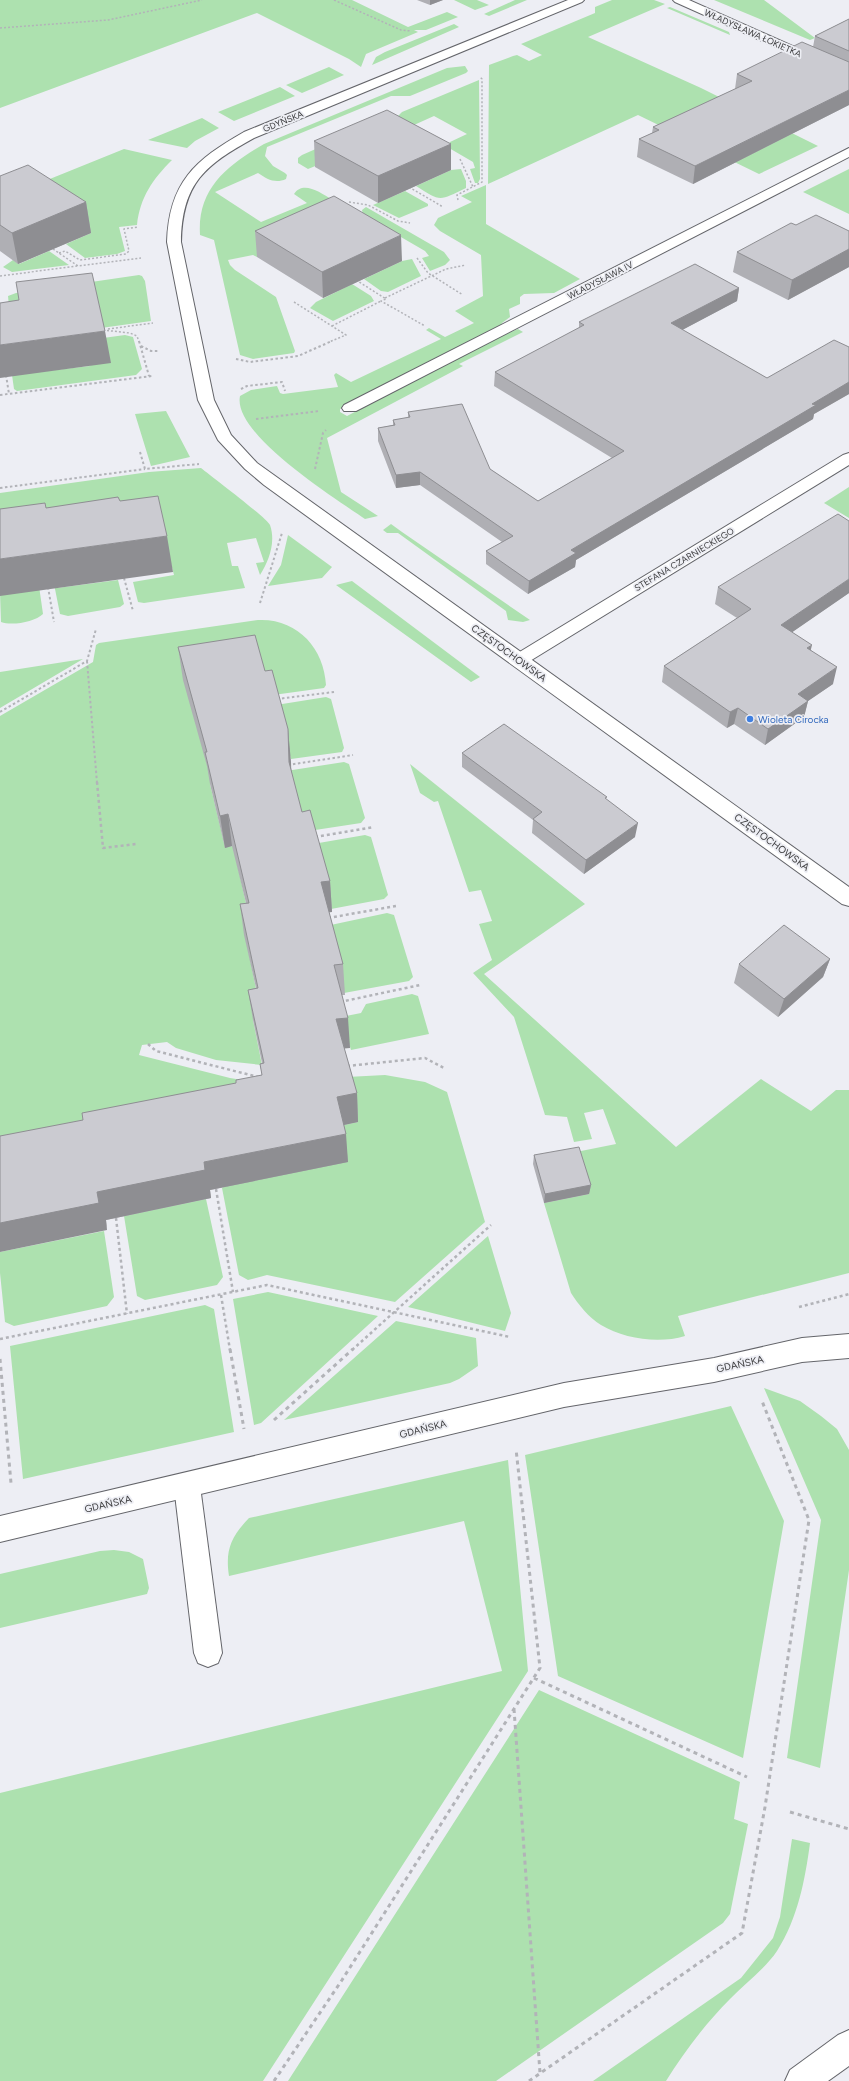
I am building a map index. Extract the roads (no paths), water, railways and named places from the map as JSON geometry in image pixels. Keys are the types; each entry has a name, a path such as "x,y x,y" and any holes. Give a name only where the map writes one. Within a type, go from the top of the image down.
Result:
{"street":[{"name":"GDYŃSKA","path":"202,381 174,242 173,224 179,200 193,176 222,151 255,133 578,0"},
{"name":"WŁADYSŁAWA ŁOKIETKA","path":"678,0 849,76"},
{"name":"WŁADYSŁAWA IV","path":"350,408 849,152"},
{"name":"CZĘSTOCHOWSKA","path":"202,381 206,400 217,426 224,437 251,466 849,898"},
{"name":"STEFANA CZARNIECKIEGO","path":"519,660 849,458"},
{"name":"GDAŃSKA","path":"0,1529 564,1396 802,1350 849,1346"},
{"path":"187,1486 208,1653"},
{"path":"801,2081 849,2044"}],"place":[{"name":"Wioleta Cirocka","path":"750,719"}]}
